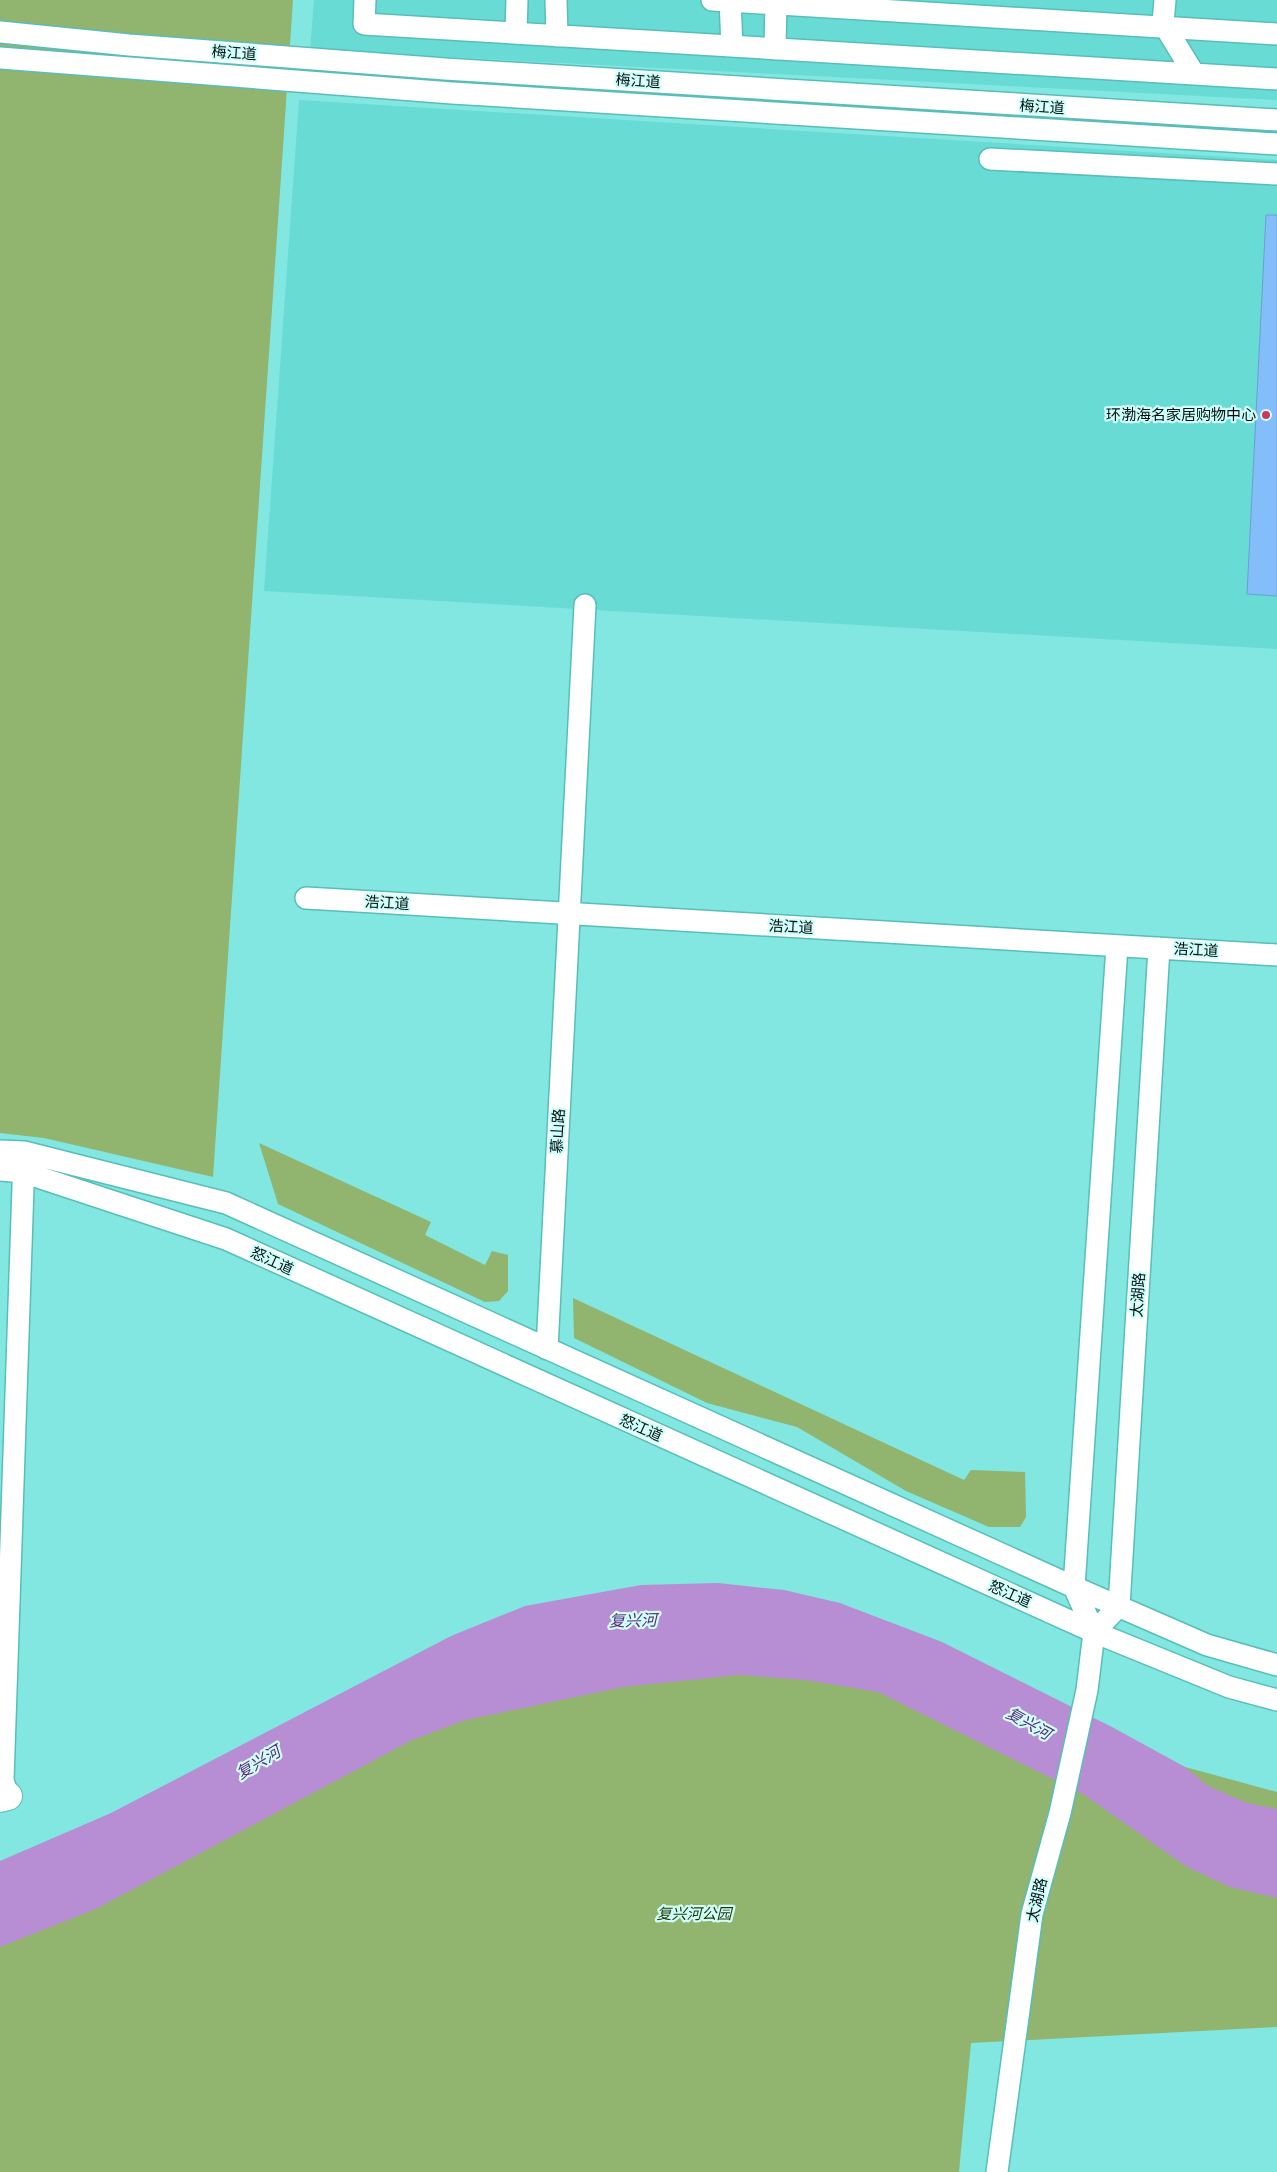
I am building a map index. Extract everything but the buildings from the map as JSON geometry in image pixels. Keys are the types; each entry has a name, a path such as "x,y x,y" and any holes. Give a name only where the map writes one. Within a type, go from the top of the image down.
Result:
{"street":[{"path":"365,0 364,24 1277,79"},
{"path":"516,33 518,0"},
{"path":"556,0 557,36"},
{"path":"732,46 724,0 1277,34"},
{"path":"1164,0 1163,23 1194,74"},
{"path":"774,49 776,2"},
{"name":"梅江道","path":"0,32 129,45 445,69 1277,120"},
{"name":"梅江道","path":"0,58 462,94 1277,144"},
{"path":"990,159 1277,174"},
{"name":"慕山路","path":"547,1349 585,605"},
{"name":"浩江道","path":"306,898 1277,955"},
{"path":"1117,946 1074,1586 1094,1632 1119,1606"},
{"name":"太湖路","path":"1119,1606 1159,948"},
{"name":"怒江道","path":"0,1151 23,1162 226,1239 1094,1632 1229,1687 1277,1700"},
{"path":"3,1788 23,1162"},
{"name":"怒江道","path":"0,1170 23,1162 226,1202 547,1349 1207,1645 1277,1665"},
{"name":"太湖路","path":"997,2172 1032,1914 1060,1813 1087,1690 1094,1632"}],"shaded area":[{"path":"314,0 1277,0 1277,100 310,50"},
{"path":"299,100 1277,160 1277,649 264,591"}],"green space":[{"path":"0,0 293,0 213,1177 44,1138 0,1133"},
{"path":"259,1143 431,1222 425,1235 485,1265 492,1251 508,1255 508,1291 499,1301 485,1302 278,1204"},
{"path":"573,1298 964,1480 971,1470 1025,1472 1026,1517 1020,1527 989,1527 906,1491 797,1427 707,1403 574,1338"},
{"name":"复兴河公园","path":"813,1655 1185,1767 1277,1792 1277,2027 971,2043 959,2172 0,2172 0,1912 520,1657"}],"water":[{"name":"复兴河","path":"718,1583 784,1590 840,1603 942,1642 1112,1727 1185,1767 1208,1786 1247,1803 1277,1809 1277,1898 1230,1887 1187,1867 1083,1794 878,1692 806,1680 739,1675 623,1687 466,1720 412,1740 96,1909 0,1947 0,1861 111,1813 451,1636 525,1606 641,1585"}],"place":[{"name":"环渤海名家居购物中心","path":"1266,415"}]}
